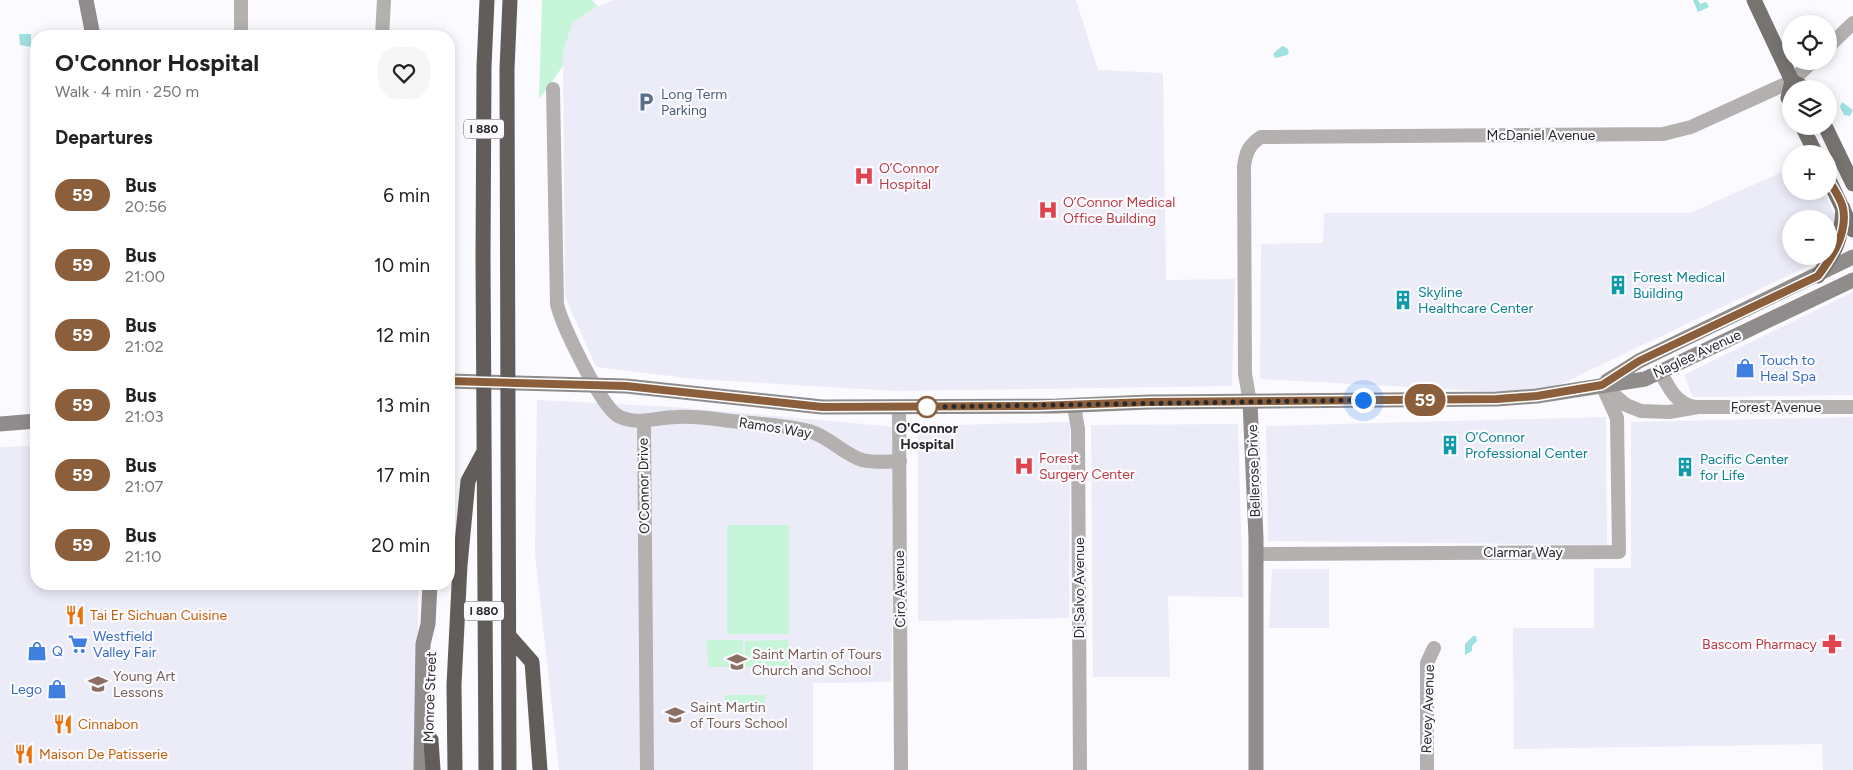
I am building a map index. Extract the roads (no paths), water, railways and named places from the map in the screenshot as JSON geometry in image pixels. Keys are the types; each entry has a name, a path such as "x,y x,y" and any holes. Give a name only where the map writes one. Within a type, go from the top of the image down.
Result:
{"highway":[{"name":"I 880","path":"486,770 484,77 487,0"},
{"name":"I 880","path":"509,770 507,69 510,0"},
{"path":"455,770 455,666 462,546 468,481 484,451"},
{"path":"509,636 532,662 540,770"},
{"path":"431,740 433,770"}],"main road":[{"path":"86,0 92,30"},
{"path":"1754,0 1792,80"},
{"path":"1829,135 1853,184"},
{"path":"1837,196 1853,230"},
{"path":"1818,276 1835,252 1841,232 1843,208"},
{"name":"Naglee Avenue","path":"1602,385 1639,361 1818,276 1853,257"},
{"name":"Naglee Avenue","path":"1602,385 1645,379 1853,280"},
{"path":"455,381 617,385 822,407 1074,406 1497,399 1537,396 1602,385"},
{"name":"Bellerose Drive","path":"1250,402 1256,554 1256,770"},
{"path":"0,424 30,422"},
{"name":"Monroe Street","path":"421,770 423,644 428,624 430,590"},
{"name":"Monroe Street","path":"427,770 431,740 432,644 428,624"}],"street":[{"path":"240,0 241,30"},
{"path":"382,30 384,0"},
{"path":"1837,38 1853,23"},
{"name":"McDaniel Avenue","path":"1793,80 1804,70"},
{"name":"McDaniel Avenue","path":"1252,143 1261,138 1276,136 1664,134 1691,127 1782,86"},
{"name":"O’Connor Drive","path":"553,90 557,304 560,318 584,366 610,410 618,416 631,421 644,422 647,770"},
{"name":"Bellerose Drive","path":"1250,402 1245,374 1244,166 1246,153 1252,143"},
{"name":"Forest Avenue","path":"1660,371 1670,390 1685,405 1698,407 1853,407"},
{"name":"Forest Avenue","path":"1602,385 1626,405 1641,411 1669,412 1698,407"},
{"name":"Clarmar Way","path":"1256,554 1619,552 1617,418 1602,385"},
{"name":"Di Salvo Avenue","path":"1074,406 1078,430 1080,770"},
{"name":"Ciro Avenue","path":"899,407 900,461 898,504 901,770"},
{"name":"Ramos Way","path":"644,422 677,417 706,418 808,431 826,437 860,459 873,462 900,461"},
{"name":"Revey Avenue","path":"1427,770 1427,663 1434,648"}],"water":[{"path":"1693,0 1698,0 1700,4 1706,2 1709,7 1698,12"},
{"path":"19,34 30,34 30,47 20,45"},
{"path":"1282,46 1287,48 1289,52 1287,55 1275,58 1273,54"},
{"path":"1842,102 1853,110 1850,116 1844,115 1840,107"},
{"path":"1473,636 1476,636 1477,641 1472,646 1472,651 1465,655 1465,644"}],"place":[{"name":"Long Term Parking","path":"646,102"},
{"name":"O’Connor Hospital","path":"864,176"},
{"name":"O’Connor Medical Office Building","path":"1048,210"},
{"name":"Forest Medical Building","path":"1618,285"},
{"name":"Skyline Healthcare Center","path":"1403,300"},
{"name":"Touch to Heal Spa","path":"1745,368"},
{"name":"O'Connor Hospital","path":"927,407"},
{"name":"O’Connor Professional Center","path":"1450,445"},
{"name":"Forest Surgery Center","path":"1024,466"},
{"name":"Pacific Center for Life","path":"1685,467"},
{"name":"Tai Er Sichuan Cuisine","path":"75,615"},
{"name":"Westfield Valley Fair","path":"78,644"},
{"name":"Bascom Pharmacy","path":"1832,644"},
{"name":"Q","path":"37,651"},
{"name":"Saint Martin of Tours Church and School","path":"737,662"},
{"name":"Young Art Lessons","path":"98,684"},
{"name":"Lego","path":"57,689"},
{"name":"Saint Martin of Tours School","path":"675,715"},
{"name":"Cinnabon","path":"63,724"},
{"name":"Maison De Patisserie","path":"24,754"}]}
